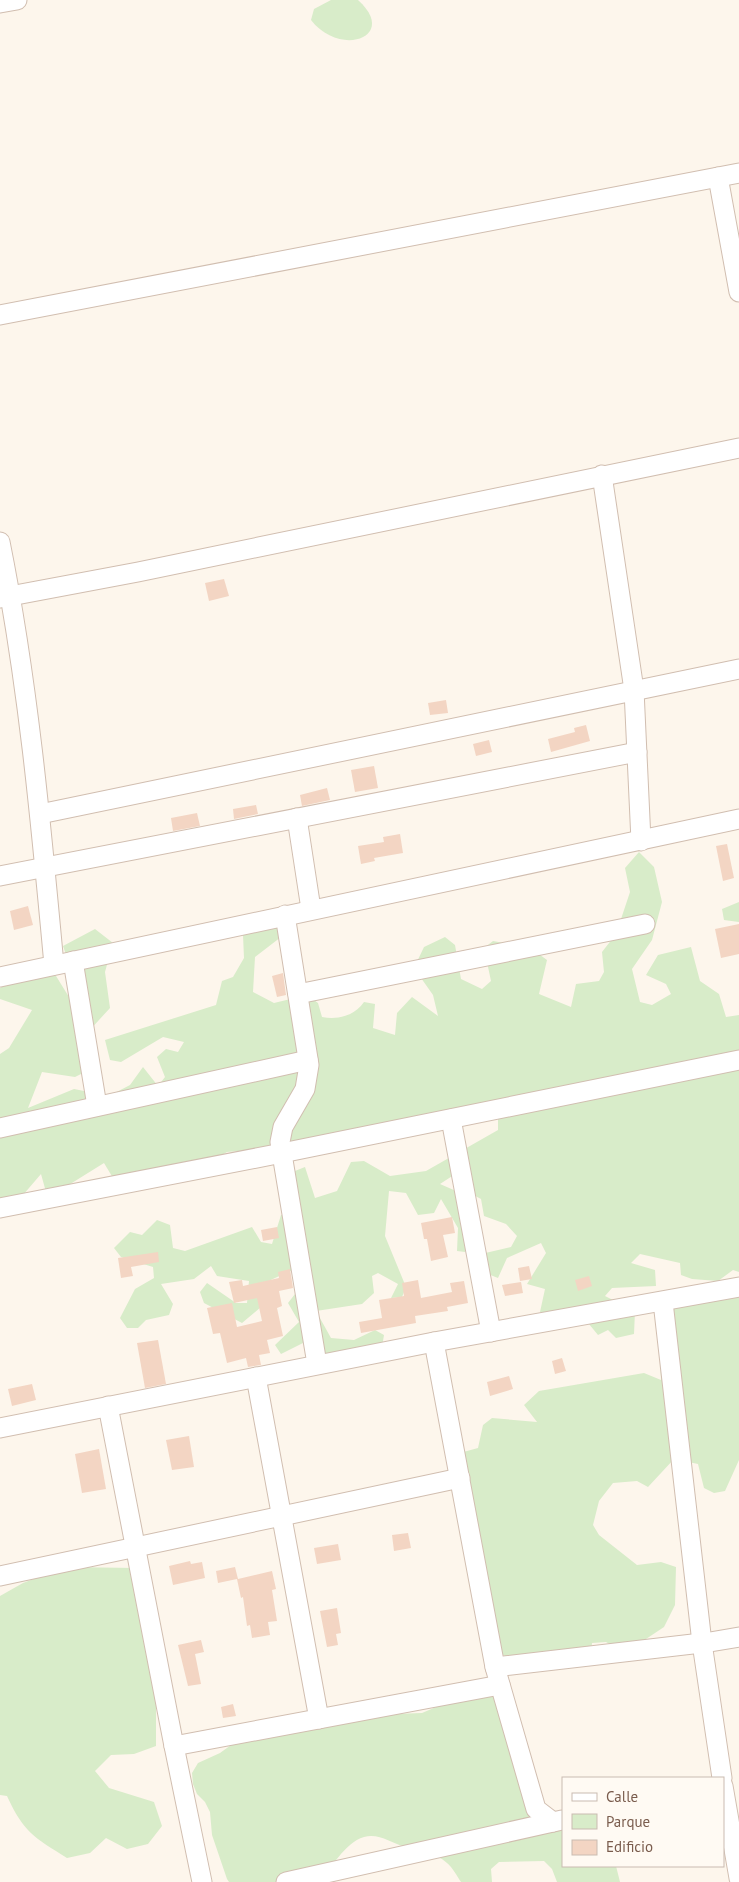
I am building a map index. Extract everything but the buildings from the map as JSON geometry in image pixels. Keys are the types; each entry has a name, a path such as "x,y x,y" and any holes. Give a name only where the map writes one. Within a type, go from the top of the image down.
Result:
{"street":[{"path":"0,3 16,0"},
{"path":"0,315 739,173"},
{"path":"718,177 739,292"},
{"path":"5,597 138,572 739,448"},
{"path":"602,475 634,690 641,841"},
{"path":"0,542 5,597 40,814 54,965"},
{"path":"40,814 739,668"},
{"path":"0,876 637,752"},
{"path":"297,818 312,910"},
{"path":"0,976 739,819"},
{"path":"286,915 308,1060 308,1075 305,1089 284,1127 280,1142 318,1364"},
{"path":"298,994 645,924"},
{"path":"73,961 97,1106"},
{"path":"0,1128 308,1060"},
{"path":"0,1208 739,1060"},
{"path":"451,1119 491,1332"},
{"path":"0,1428 318,1364 739,1287"},
{"path":"663,1302 702,1643 722,1777"},
{"path":"434,1342 498,1676 536,1809 558,1821"},
{"path":"256,1377 320,1719"},
{"path":"108,1406 202,1882"},
{"path":"0,1576 460,1478"},
{"path":"174,1746 320,1719 498,1676 739,1637"},
{"path":"724,1787 739,1784"},
{"path":"724,1793 739,1878"},
{"path":"286,1882 558,1821"}],"green space":[{"path":"331,0 358,0 369,13 372,24 369,33 361,38 349,40 336,38 323,32 311,20 314,9"},
{"path":"639,852 654,867 662,902 652,940 632,969 640,1002 652,1005 671,994 666,984 646,975 658,955 691,947 700,981 719,994 726,1017 739,1015 739,1272 733,1270 718,1281 692,1279 681,1275 680,1263 640,1254 631,1263 655,1270 656,1286 612,1288 605,1296 635,1311 634,1334 616,1338 608,1330 598,1335 584,1318 547,1320 540,1312 545,1289 527,1284 546,1253 541,1243 507,1258 498,1278 478,1270 481,1254 511,1247 517,1236 506,1224 484,1216 481,1199 466,1191 472,1176 463,1169 440,1184 456,1191 472,1216 465,1252 457,1251 458,1228 441,1199 434,1213 418,1215 406,1193 389,1191 385,1236 406,1287 402,1297 391,1298 398,1284 378,1273 372,1276 374,1293 362,1304 316,1311 331,1338 354,1340 375,1330 384,1335 382,1347 324,1356 311,1339 281,1354 275,1345 299,1322 288,1303 302,1285 302,1274 290,1271 260,1285 261,1307 242,1323 204,1303 200,1292 207,1283 236,1303 247,1303 249,1281 217,1276 211,1266 194,1279 161,1284 173,1304 169,1315 146,1320 138,1328 127,1328 120,1318 135,1289 154,1278 153,1267 121,1257 114,1248 130,1232 142,1235 157,1220 170,1225 173,1248 185,1251 252,1227 261,1242 272,1244 281,1215 292,1212 291,1181 295,1171 305,1167 315,1198 337,1191 351,1162 364,1161 390,1176 426,1171 498,1130 498,1118 371,1140 227,1152 197,1170 113,1178 104,1163 59,1191 46,1192 41,1174 11,1209 0,1214 0,1054 9,1048 32,1010 0,999 0,988 27,975 56,976 69,997 81,999 63,946 95,929 113,943 105,972 110,1008 88,1032 95,1067 75,1077 42,1072 28,1108 74,1089 109,1096 130,1085 143,1067 158,1086 165,1077 157,1057 166,1049 178,1052 184,1042 163,1037 121,1062 110,1060 105,1040 216,1005 222,981 233,977 244,958 243,935 272,917 282,924 281,937 255,957 253,992 274,1003 307,995 318,1003 322,1017 334,1018 351,1014 364,1002 375,1004 373,1028 395,1035 397,1013 412,997 438,1016 433,995 414,968 424,947 445,937 455,945 461,979 482,989 491,981 484,948 493,941 504,943 504,954 536,952 547,960 539,994 571,1007 576,984 599,981 604,972 602,952 616,934 630,892 625,868"},
{"path":"739,902 739,922 724,920 722,909"},
{"path":"739,1286 739,1460 725,1491 714,1493 704,1488 698,1464 674,1459 648,1487 637,1481 613,1483 599,1501 593,1525 599,1535 637,1565 661,1562 676,1567 675,1605 664,1627 625,1653 606,1642 592,1643 591,1654 512,1660 498,1652 456,1454 478,1448 483,1425 492,1418 537,1422 524,1405 539,1391 644,1373 661,1380 658,1309"},
{"path":"65,1567 136,1568 156,1699 156,1746 134,1754 111,1755 95,1771 109,1788 154,1802 162,1826 148,1844 127,1849 106,1838 90,1853 67,1858 31,1833 19,1818 7,1796 0,1795 0,1596 23,1583"},
{"path":"501,1694 535,1812 562,1829 562,1867 616,1867 620,1882 557,1882 552,1869 544,1861 499,1862 491,1869 492,1882 461,1882 449,1865 442,1859 380,1837 369,1836 357,1840 344,1850 317,1882 229,1882 212,1835 210,1812 205,1802 197,1794 193,1784 192,1773 198,1763 220,1753 238,1740 340,1716 422,1713 455,1699"}]}
